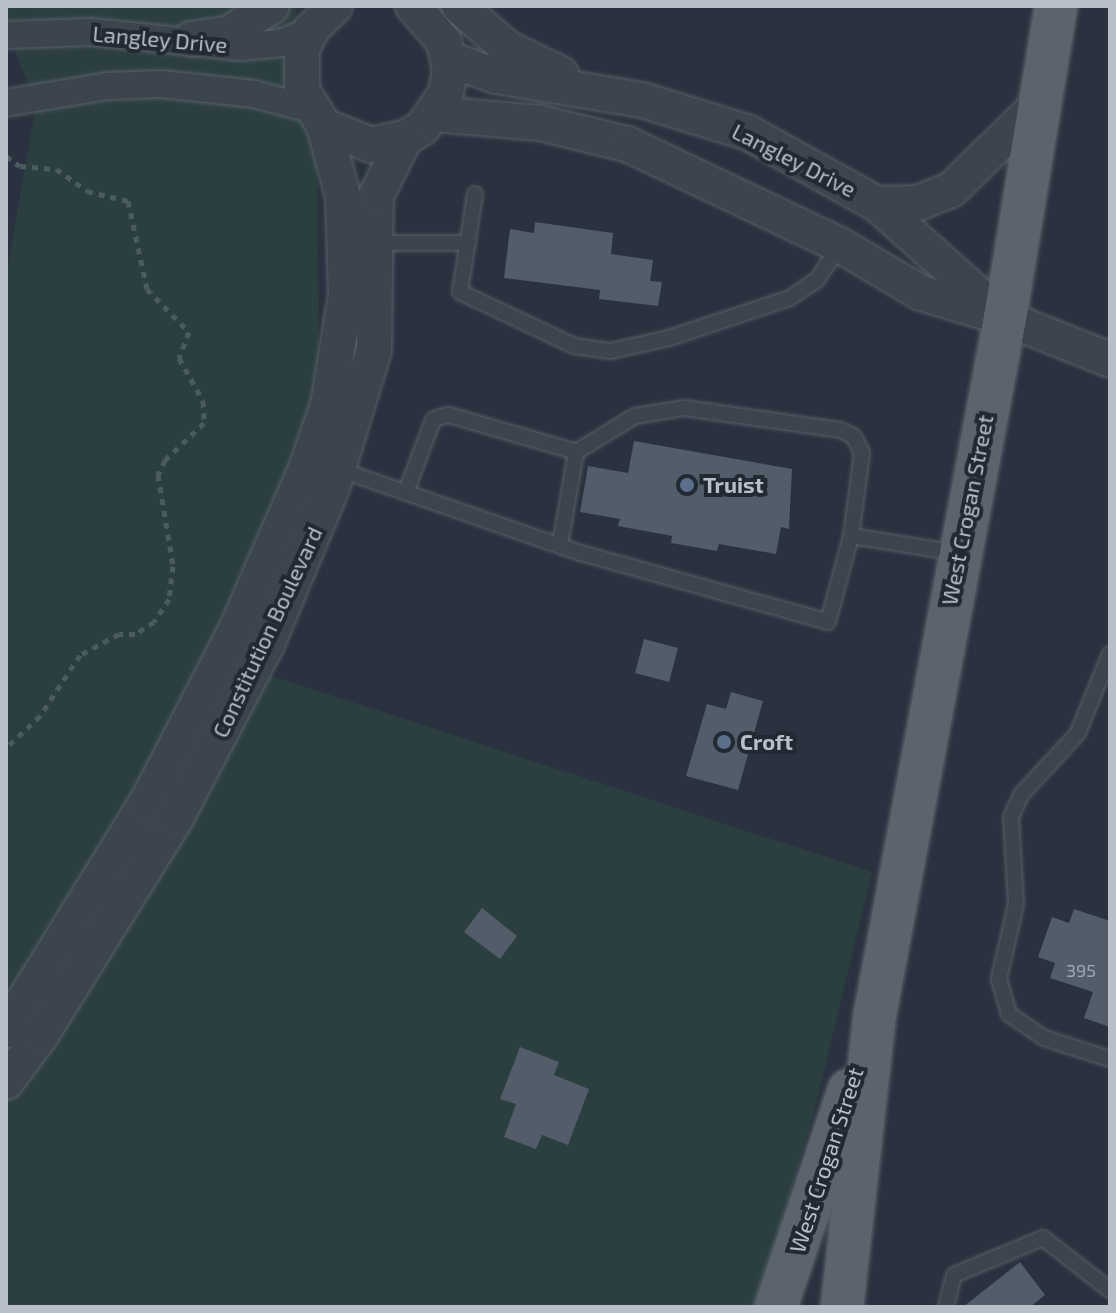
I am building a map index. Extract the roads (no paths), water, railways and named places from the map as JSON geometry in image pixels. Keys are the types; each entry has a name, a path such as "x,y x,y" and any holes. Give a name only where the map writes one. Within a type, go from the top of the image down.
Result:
{"main road":[{"name":"West Crogan Street","path":"842,1307 875,1014 958,553 1005,318 1056,6"},
{"name":"West Crogan Street","path":"776,1307 875,1014"}],"street":[{"path":"191,39 228,34 272,6"},
{"path":"311,30 335,6"},
{"path":"317,117 354,142 388,144 405,138 435,114 446,93 449,59 436,26 413,6"},
{"path":"459,6 507,48 599,90"},
{"name":"Langley Drive","path":"6,35 91,32 191,39 241,47 281,43 311,30"},
{"name":"Constitution Boulevard","path":"6,1030 147,802 237,628 307,466 338,364 346,295 343,196 299,69 311,30"},
{"name":"Langley Drive","path":"449,59 496,76 599,90 749,133 877,204 1005,318"},
{"name":"Langley Drive","path":"6,103 108,86 161,84 254,94 317,117"},
{"path":"877,204 918,203 951,190 1038,105"},
{"name":"Langley Drive","path":"435,114 490,115 627,144 840,245 921,293 1005,318 1110,360"},
{"name":"Constitution Boulevard","path":"6,1082 41,1035 176,818 267,644 338,469 374,350 376,196 405,138"}],"lane":[{"path":"475,194 460,292 574,346 611,351 669,338 790,298 817,280 840,245"},
{"path":"377,243 468,243"},
{"path":"338,469 560,545 828,622 851,536 862,453 854,437 841,430 684,408 661,409 635,416 576,452 449,415 433,420 406,492"},
{"path":"560,545 576,452"},
{"path":"851,536 958,553"},
{"path":"1109,658 1078,733 1021,795 1011,817 1016,904 999,979 1009,1014 1044,1038 1110,1059"},
{"path":"946,1307 954,1275 1043,1238 1110,1290"}],"place":[{"name":"Truist","path":"687,485"},
{"name":"Croft","path":"724,742"}]}
